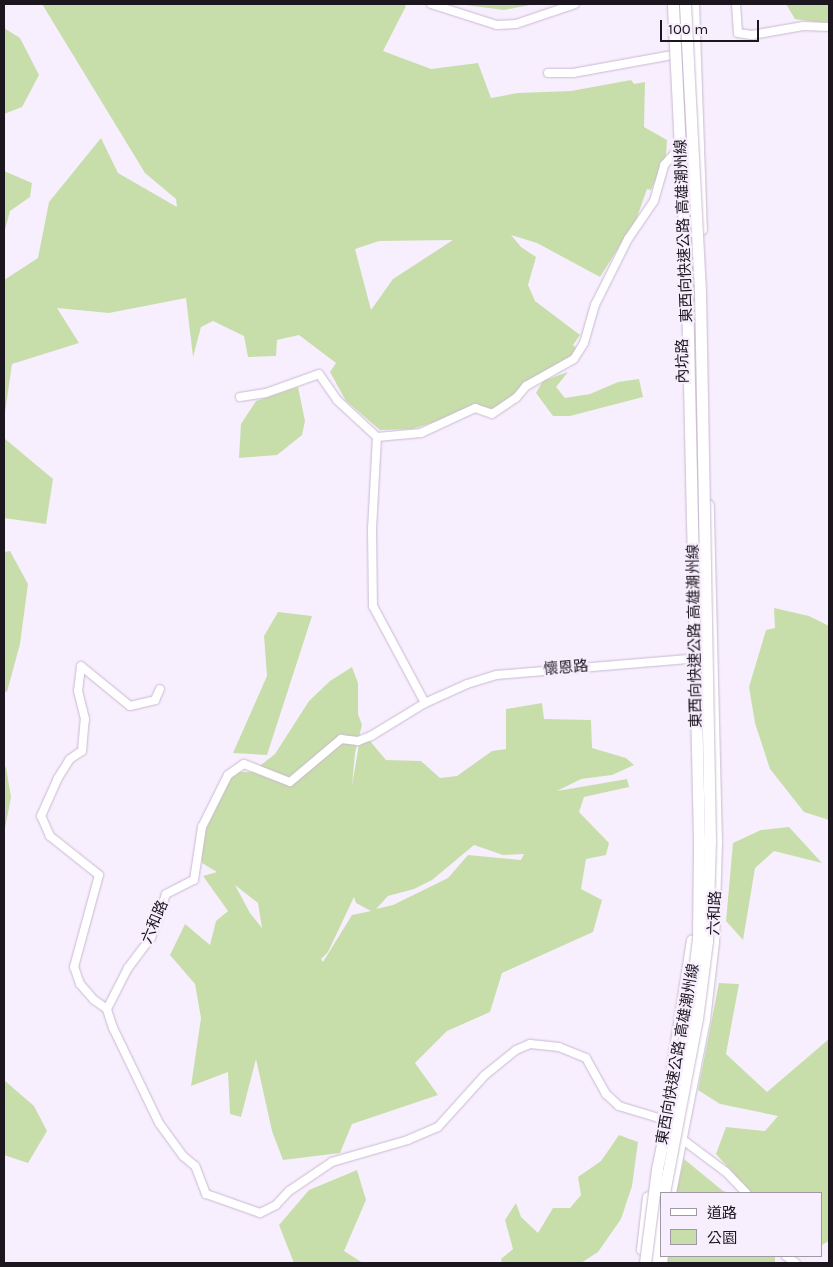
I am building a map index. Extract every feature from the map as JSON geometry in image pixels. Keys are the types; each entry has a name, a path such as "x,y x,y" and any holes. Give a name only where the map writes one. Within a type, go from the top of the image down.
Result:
{"highway":[{"name":"東西向快速公路 高雄潮州線","path":"645,1263 657,1169 688,1019 698,939 699,841 687,292 672,4"},
{"name":"東西向快速公路 高雄潮州線","path":"664,1192 697,1019 707,941 710,841 700,291 685,4"},
{"path":"655,1263 660,1222"}],"main road":[{"name":"內坑路","path":"672,4 675,153 682,292 690,658"},
{"name":"內坑路","path":"694,4 713,657"},
{"name":"六和路","path":"671,1192 704,1020 714,942 717,843 713,657"},
{"name":"六和路","path":"641,1263 643,1231 682,1018 693,938 690,658"}],"street":[{"path":"431,4 497,24 516,24 575,4"},
{"path":"736,4 738,33 752,35 803,26 829,27"},
{"path":"548,73 572,73 672,55"},
{"path":"240,397 266,393 319,374 338,400 377,437 421,433 475,408 492,414 516,398 526,386 574,359 584,343 595,305 628,239 654,200 664,165 675,153"},
{"path":"377,437 372,528 373,606 425,703"},
{"name":"懷恩路","path":"425,703 467,684 497,676 713,657"},
{"path":"160,689 155,700 130,706 81,666 78,691 85,728 82,751 70,759 58,778 41,816 50,836 99,875 74,967 80,984 107,1009 113,1028 159,1123 183,1156 196,1166 206,1194 260,1213 276,1205 295,1186 332,1162 408,1140 438,1127 486,1075 516,1050 530,1044 559,1047 586,1058 606,1094 619,1106 662,1119 681,1138 726,1172 745,1192"},
{"name":"六和路","path":"107,1009 128,968 151,938 166,894 194,880 202,827 228,775 244,764 290,782 341,739 358,741 371,736 425,703"}],"green space":[{"path":"42,4 404,4 406,6 383,51 431,69 478,63 491,98 518,93 571,91 631,80 634,84 645,82 644,127 667,140 666,155 651,190 647,189 636,220 600,277 537,243 511,235 521,247 536,257 528,285 535,301 580,335 573,345 578,350 561,365 539,375 494,409 483,407 412,429 380,430 346,401 330,372 336,363 299,335 277,340 276,356 248,357 244,336 213,321 201,327 193,357 186,298 109,313 57,308 79,343 12,364 4,420 4,280 38,258 49,202 101,138 118,173 177,207 176,199 145,173","holes":["453,240 393,279 371,310 355,249 379,241"]},
{"path":"457,4 535,4 504,10"},
{"path":"786,4 829,4 829,24 795,19"},
{"path":"4,28 20,38 39,75 22,107 4,114"},
{"path":"4,171 32,183 30,197 10,211 4,234"},
{"path":"568,372 556,387 565,398 590,394 618,382 639,379 643,397 570,416 553,416 536,393 543,381"},
{"path":"298,387 305,421 302,435 277,455 239,458 241,424 256,401"},
{"path":"4,438 53,479 46,524 4,518"},
{"path":"10,551 28,584 20,644 7,692 4,691 4,552"},
{"path":"774,608 809,616 829,626 829,820 804,812 770,769 755,723 749,687 766,630 775,628"},
{"path":"278,612 312,616 267,755 233,753 267,676 264,636"},
{"path":"352,667 358,683 358,714 362,725 355,753 352,786 359,744 370,741 386,760 421,761 440,778 457,776 492,751 506,749 506,709 542,703 544,719 591,720 592,748 626,758 634,765 612,775 581,779 557,791 627,779 629,787 584,797 579,812 609,843 606,855 586,859 581,889 602,900 593,932 502,973 490,1012 447,1031 415,1063 438,1095 352,1124 340,1153 283,1160 272,1131 256,1059 241,1117 230,1114 228,1072 191,1086 201,1018 195,984 170,955 185,924 210,945 216,921 228,911 203,876 217,872 202,863 198,844 229,780 239,772 252,772 275,754 309,701 330,681","holes":["474,845 503,855 524,854 521,860 468,855 448,878 393,905 376,909 388,896 414,889 432,880","235,885 258,903 262,928 250,913","354,897 356,903 371,911 352,915 323,962 321,959 328,952"]},
{"path":"6,767 11,797 4,834 4,768"},
{"path":"789,827 822,863 774,851 755,868 743,940 726,921 733,843 761,830"},
{"path":"719,983 739,984 726,1054 767,1092 829,1039 829,1241 823,1244 823,1192 750,1192 716,1154 726,1127 765,1131 778,1116 720,1104 698,1090"},
{"path":"4,1080 34,1106 47,1131 28,1163 4,1155"},
{"path":"619,1135 638,1142 632,1186 621,1219 598,1252 581,1263 502,1263 501,1259 513,1249 505,1220 516,1203 521,1217 538,1233 553,1208 570,1208 581,1195 578,1177 601,1161"},
{"path":"684,1159 726,1192 676,1192"},
{"path":"357,1170 366,1200 344,1251 363,1263 294,1263 279,1225 309,1190"},
{"path":"667,1257 775,1257 775,1263 667,1263"}]}
